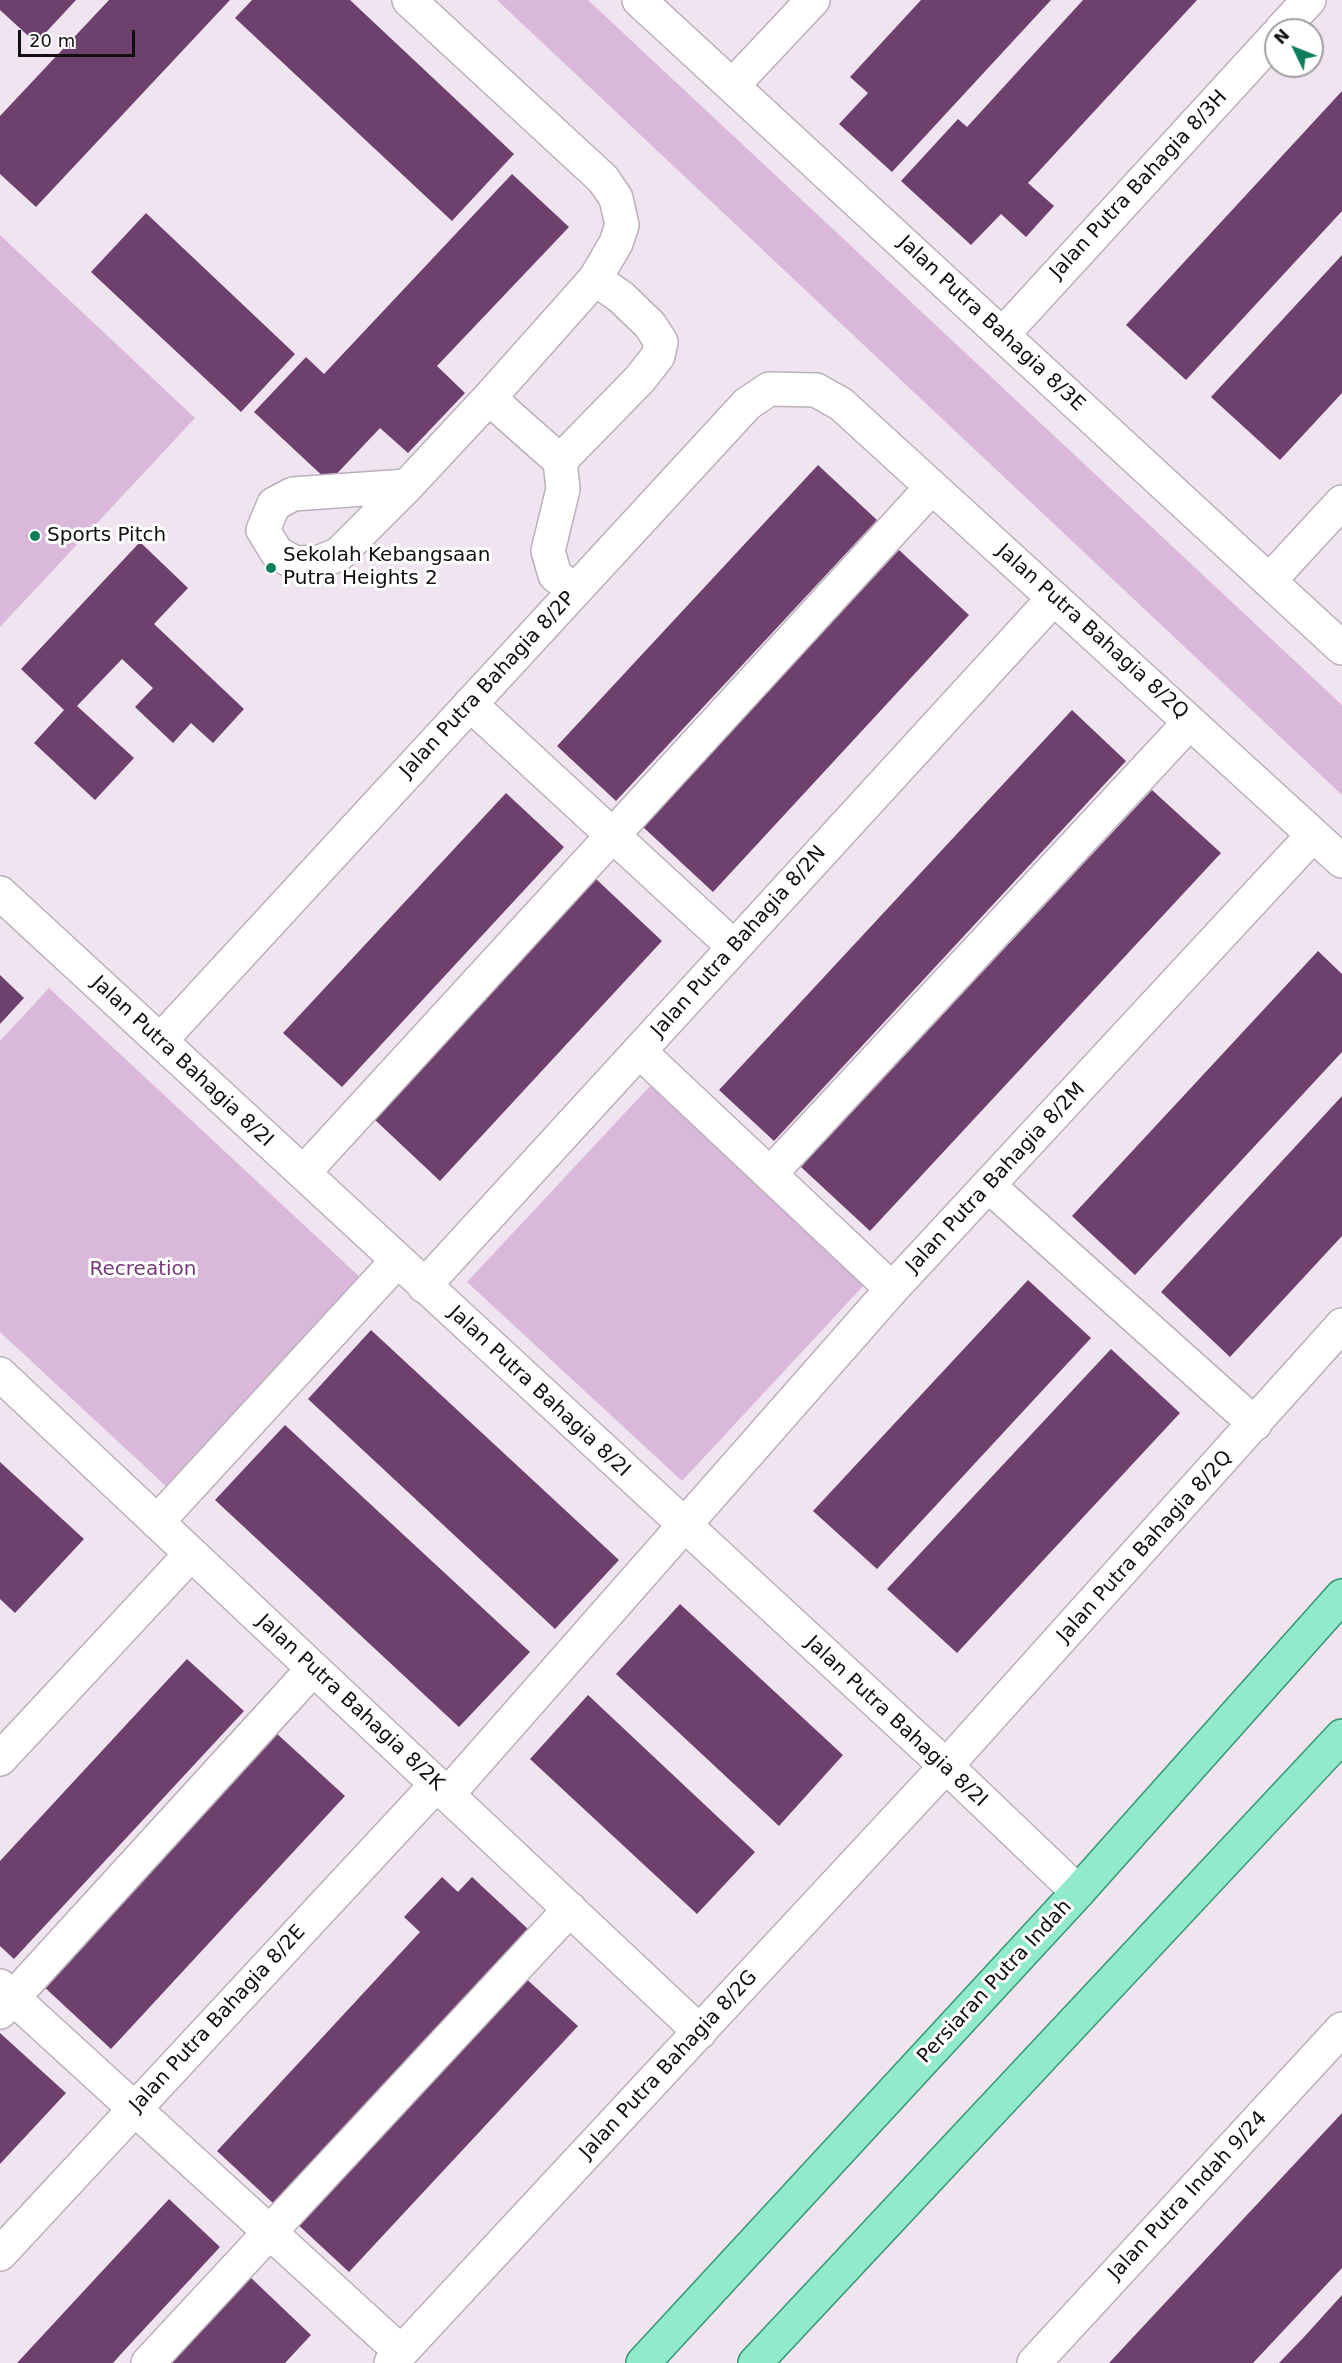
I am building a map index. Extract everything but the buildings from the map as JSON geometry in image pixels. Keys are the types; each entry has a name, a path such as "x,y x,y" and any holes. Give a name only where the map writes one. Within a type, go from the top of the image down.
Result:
{"main road":[{"name":"Persiaran Putra Indah","path":"643,2363 1078,1892 1342,1596"},
{"path":"755,2363 1342,1736"}],"street":[{"path":"406,486 489,398 595,279 616,243 622,225 615,198 603,179 409,0"},
{"name":"Jalan Putra Bahagia 8/3E","path":"639,0 1342,648"},
{"path":"733,85 813,0"},
{"path":"1292,18 1309,0"},
{"name":"Jalan Putra Bahagia 8/3H","path":"1003,334 1264,49"},
{"path":"560,461 640,379 658,356 661,342 650,325 621,297 595,279"},
{"name":"Jalan Putra Bahagia 8/2P","path":"160,1041 747,404 769,389 793,388 816,390 841,404"},
{"path":"489,398 560,461 563,489 548,551 555,575 575,591"},
{"name":"Jalan Putra Bahagia 8/2Q","path":"841,404 1342,861"},
{"path":"303,1173 932,487"},
{"path":"1269,581 1342,502"},
{"name":"Jalan Putra Bahagia 8/2N","path":"424,1286 1054,598"},
{"path":"470,704 734,947"},
{"path":"770,1174 1190,722"},
{"name":"Jalan Putra Bahagia 8/2M","path":"442,1790 684,1526 892,1289 1313,835"},
{"name":"Jalan Putra Bahagia 8/2I","path":"0,893 396,1261 946,1766 1078,1892"},
{"path":"639,1051 892,1289"},
{"path":"989,1186 1255,1424"},
{"path":"157,1522 396,1261"},
{"name":"Jalan Putra Bahagia 8/2Q","path":"946,1766 1342,1326"},
{"name":"Jalan Putra Bahagia 8/2K","path":"0,1374 700,2032"},
{"path":"0,1759 191,1554"},
{"path":"314,1669 4,1999 134,2109 269,2232 396,2358"},
{"name":"Jalan Putra Bahagia 8/2G","path":"396,2358 946,1766"},
{"name":"Jalan Putra Bahagia 8/2E","path":"0,2254 134,2109 442,1790"},
{"path":"148,2363 570,1909"},
{"name":"Jalan Putra Indah 9/24","path":"1034,2363 1342,2029"}],"green space":[{"path":"497,0 588,0 1342,705 1342,795"},
{"path":"0,235 195,418 0,627"},
{"name":"Recreation","path":"49,988 362,1279 168,1488 0,1332 0,1041"},
{"path":"650,1086 864,1285 682,1481 467,1282"}],"place":[{"name":"Sports Pitch","path":"35,536"},
{"name":"Sekolah Kebangsaan Putra Heights 2","path":"271,568"}]}
